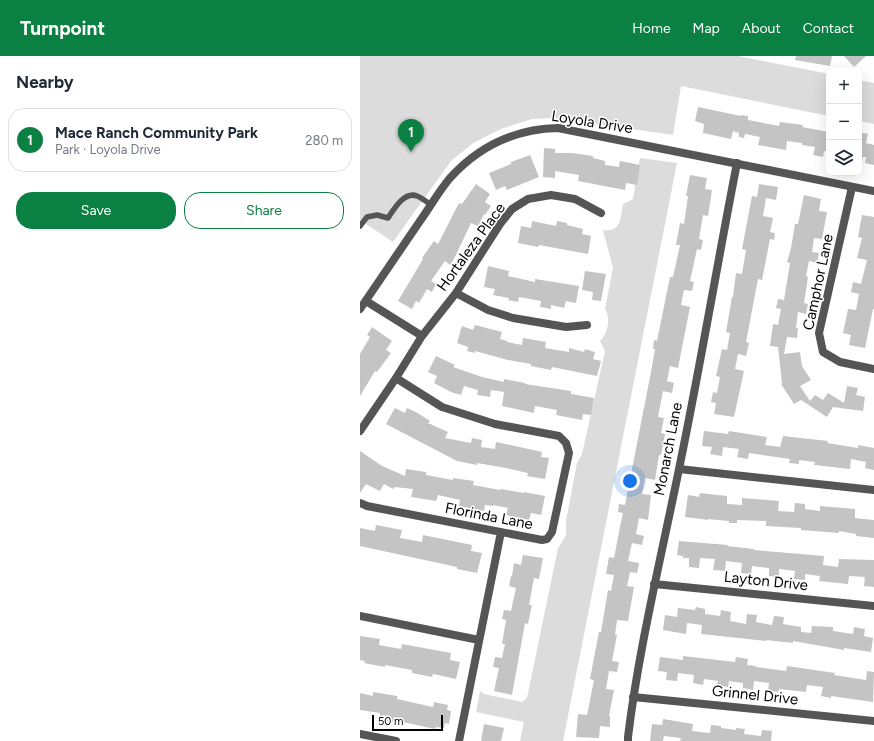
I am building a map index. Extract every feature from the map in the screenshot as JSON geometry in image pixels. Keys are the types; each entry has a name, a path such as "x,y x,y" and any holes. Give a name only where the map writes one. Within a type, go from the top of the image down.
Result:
{"street":[{"name":"Loyola Drive","path":"362,305 450,179 470,160 495,142 540,128 558,128 737,163 874,192"},
{"name":"Monarch Lane","path":"628,741 633,697 654,584 679,469 737,163"},
{"name":"Camphor Lane","path":"852,187 820,333 823,352 840,362 874,369"},
{"name":"Hortaleza Place","path":"360,431 422,336 456,293 500,224 512,209 528,199 551,195 575,199 601,213"},
{"path":"456,293 488,310 513,318 566,327 587,324"},
{"path":"362,305 422,336"},
{"name":"Florinda Lane","path":"360,503 367,506 542,540 547,539 552,532 569,453 566,443 559,436 495,424 442,408 396,378"},
{"path":"679,469 874,490"},
{"path":"460,741 501,532"},
{"name":"Layton Drive","path":"654,584 874,606"},
{"path":"360,616 479,640"},
{"name":"Grinnel Drive","path":"633,697 874,721"},
{"path":"360,734 396,741"}],"lane":[{"path":"360,226 367,217 377,215 388,218 398,202 411,195 417,196 431,205"}],"shaded area":[{"path":"360,56 738,56 826,73 826,115 681,86 673,135 556,118 532,119 501,129 473,143 451,161 393,242 360,220"},
{"path":"862,81 874,83 874,124 862,122"},
{"path":"640,158 677,163 563,741 520,741 524,722 476,712 480,691 484,694 522,702 527,698 558,548 566,535 566,521 577,463 582,454 605,351 600,341 607,330 608,325 608,316 605,309 613,268 603,230 614,229 617,227 623,204 633,199"}],"building":[{"path":"796,56 832,56 830,66 795,60"},
{"path":"844,56 866,56 854,67"},
{"path":"698,107 741,116 748,116 748,120 779,126 780,122 803,125 802,127 826,131 826,151 824,151 823,157 813,155 815,147 787,141 786,150 758,145 760,137 745,134 744,138 739,137 739,133 733,131 731,139 703,133 704,124 695,121"},
{"path":"862,133 868,134 866,143 874,145 874,165 865,163 866,157 863,157 862,162"},
{"path":"544,148 555,149 555,153 572,153 593,156 593,158 605,161 605,165 619,167 620,161 640,165 637,185 626,183 625,190 578,181 579,175 555,171 555,178 543,177"},
{"path":"530,155 539,177 507,190 505,186 496,190 489,173 511,164 511,162"},
{"path":"690,175 707,178 705,189 712,190 708,216 703,215 699,239 703,240 701,250 697,249 690,281 694,282 692,291 684,290 681,305 690,307 678,368 670,366 667,381 674,383 672,393 663,391 658,417 664,418 661,433 665,434 661,455 659,455 655,480 645,478 642,494 651,495 648,520 639,518 636,534 644,536 642,545 632,543 628,561 639,563 637,573 630,572 627,586 634,587 628,621 617,620 615,635 617,635 612,661 619,662 617,672 609,671 606,689 614,690 609,716 610,727 600,726 599,738 576,737 578,714 587,715 594,680 590,679 599,632 601,632 608,590 611,591 614,575 606,574 609,557 614,558 623,513 618,512 619,504 625,505 651,372 655,349 653,349 654,340 657,341 670,277 673,277 680,245 676,245 680,223 684,224 688,196 686,196"},
{"path":"476,184 490,194 485,202 491,206 485,215 484,214 478,226 471,223 450,265 445,261 431,281 436,284 432,292 427,289 419,303 416,301 412,309 398,301 423,259 422,258 434,241 438,244 459,203 462,204"},
{"path":"759,184 778,187 776,200 766,198 763,216 773,218 770,232 775,233 774,240 770,239 762,280 758,279 746,342 749,343 746,356 738,354 735,369 744,371 734,417 714,414 716,403 711,402 713,392 717,393 720,377 716,376 722,349 727,350 730,333 726,332 736,273 742,274 746,250 742,249 752,196 757,197"},
{"path":"804,195 821,199 819,211 827,212 822,239 814,238 812,252 819,253 817,263 809,261 806,276 808,277 804,303 808,304 806,314 798,312 796,328 798,328 797,338 787,337 784,354 800,352 802,366 811,380 800,386 810,401 815,395 823,400 828,393 844,403 847,386 858,388 856,395 865,397 863,411 833,407 827,417 801,400 794,404 781,384 778,347 770,346 773,324 778,325 781,309 776,308 778,299 784,300 790,263 787,262 795,224 798,224"},
{"path":"862,215 874,217 874,309 865,348 849,345 851,335 843,333 848,309 856,310 859,294 851,292 853,282 861,284 867,260 857,258 862,238 858,237"},
{"path":"532,221 556,226 557,221 583,229 582,234 591,236 588,254 539,245 538,247 518,243 521,226 531,228"},
{"path":"488,266 509,271 508,276 535,282 535,279 579,286 576,303 566,301 564,308 551,305 551,309 540,307 541,301 519,297 518,302 508,300 509,298 493,295 495,289 484,287"},
{"path":"585,271 606,274 601,301 592,300 593,292 582,290"},
{"path":"475,325 502,332 500,339 507,342 522,345 523,338 546,342 545,348 569,352 569,348 584,352 585,349 595,352 593,359 601,361 597,376 552,367 551,370 475,351 475,353 467,351 468,347 457,343 462,326 473,330"},
{"path":"372,327 392,341 386,350 391,353 377,372 375,371 360,396 360,354 370,337 367,335"},
{"path":"436,356 455,365 453,367 482,377 504,382 504,379 525,384 571,391 571,394 594,398 591,415 583,414 582,420 556,415 557,410 535,406 534,413 502,406 504,392 491,390 490,397 477,395 478,390 464,386 461,395 451,392 434,383 437,376 428,372"},
{"path":"395,408 405,413 407,408 416,412 430,421 428,423 448,432 445,438 471,443 472,438 482,440 481,447 495,449 496,442 542,452 541,457 549,458 545,479 527,476 528,473 506,468 457,461 386,424"},
{"path":"704,431 728,434 729,431 767,437 765,445 780,447 783,436 828,441 827,443 858,448 858,445 874,448 874,470 865,468 866,462 851,459 850,469 814,465 815,462 799,460 799,464 789,463 790,459 749,453 748,459 737,457 739,449 723,447 722,456 710,454 712,447 702,446"},
{"path":"360,451 382,466 405,476 406,469 426,472 426,475 453,480 453,478 474,481 473,485 545,496 541,515 531,513 529,520 506,515 508,508 493,505 485,505 484,511 459,506 460,500 438,495 436,501 411,497 413,489 395,487 393,489 384,484 380,491 366,484 360,493"},
{"path":"700,493 727,496 727,504 742,505 742,498 779,501 778,511 794,512 795,503 805,504 805,509 820,511 820,506 855,509 855,518 874,520 874,538 856,536 856,534 839,531 839,533 801,530 801,528 766,526 766,521 737,520 737,523 729,523 729,521 685,517 688,495 699,497"},
{"path":"376,525 402,530 400,538 422,542 423,535 472,545 471,551 482,553 477,573 457,569 457,567 360,546 360,528 375,531"},
{"path":"679,541 728,545 727,546 754,550 824,556 823,565 838,567 839,559 874,560 874,587 864,586 865,577 849,576 848,584 819,581 820,576 805,574 805,580 794,579 795,571 779,569 779,577 769,576 769,568 752,566 751,574 741,573 742,563 726,561 725,571 713,570 715,559 700,558 699,568 689,567 689,558 683,558 683,556 677,555"},
{"path":"523,555 543,558 539,579 534,578 529,605 532,605 528,624 525,623 512,695 494,691 499,668 493,667 495,657 502,658 505,644 502,644 506,620 502,619 504,610 511,611 516,588 509,586 514,563 521,565"},
{"path":"696,607 705,609 705,614 720,616 721,610 731,612 730,621 746,624 747,614 757,615 756,622 772,625 774,616 784,617 783,624 801,627 801,632 811,633 812,626 833,627 833,631 853,634 854,627 865,629 864,636 873,638 871,652 844,648 844,650 793,641 793,643 766,641 701,634 702,625 687,623 686,634 663,630 665,615 677,617 678,608 695,610"},
{"path":"360,636 380,639 379,645 401,649 402,644 451,653 450,660 460,662 456,679 433,674 432,677 412,673 412,670 364,663 365,661 360,660"},
{"path":"683,656 735,662 736,657 748,659 747,665 756,667 786,671 787,666 835,673 834,675 866,680 867,671 874,672 873,702 821,696 823,687 807,685 806,692 779,689 778,692 768,691 769,683 754,681 753,690 743,688 743,683 729,681 728,687 717,685 718,681 704,679 703,685 693,683 694,675 678,673 677,681 666,680 667,672 658,671 660,657 683,660"},
{"path":"373,692 397,696 397,699 433,707 434,702 448,705 447,710 451,711 449,724 445,723 444,728 436,727 435,729 393,720 393,722 379,720 380,713 360,710 360,693 373,696"},
{"path":"663,719 693,724 692,731 710,733 711,725 736,730 736,728 745,729 744,734 761,736 762,730 772,731 771,741 680,741 681,738 664,736 663,741 650,741 652,724 662,725"},
{"path":"484,724 504,728 501,741 481,741"}],"place":[{"name":"Mace Ranch Community Park","path":"411,152"}]}
